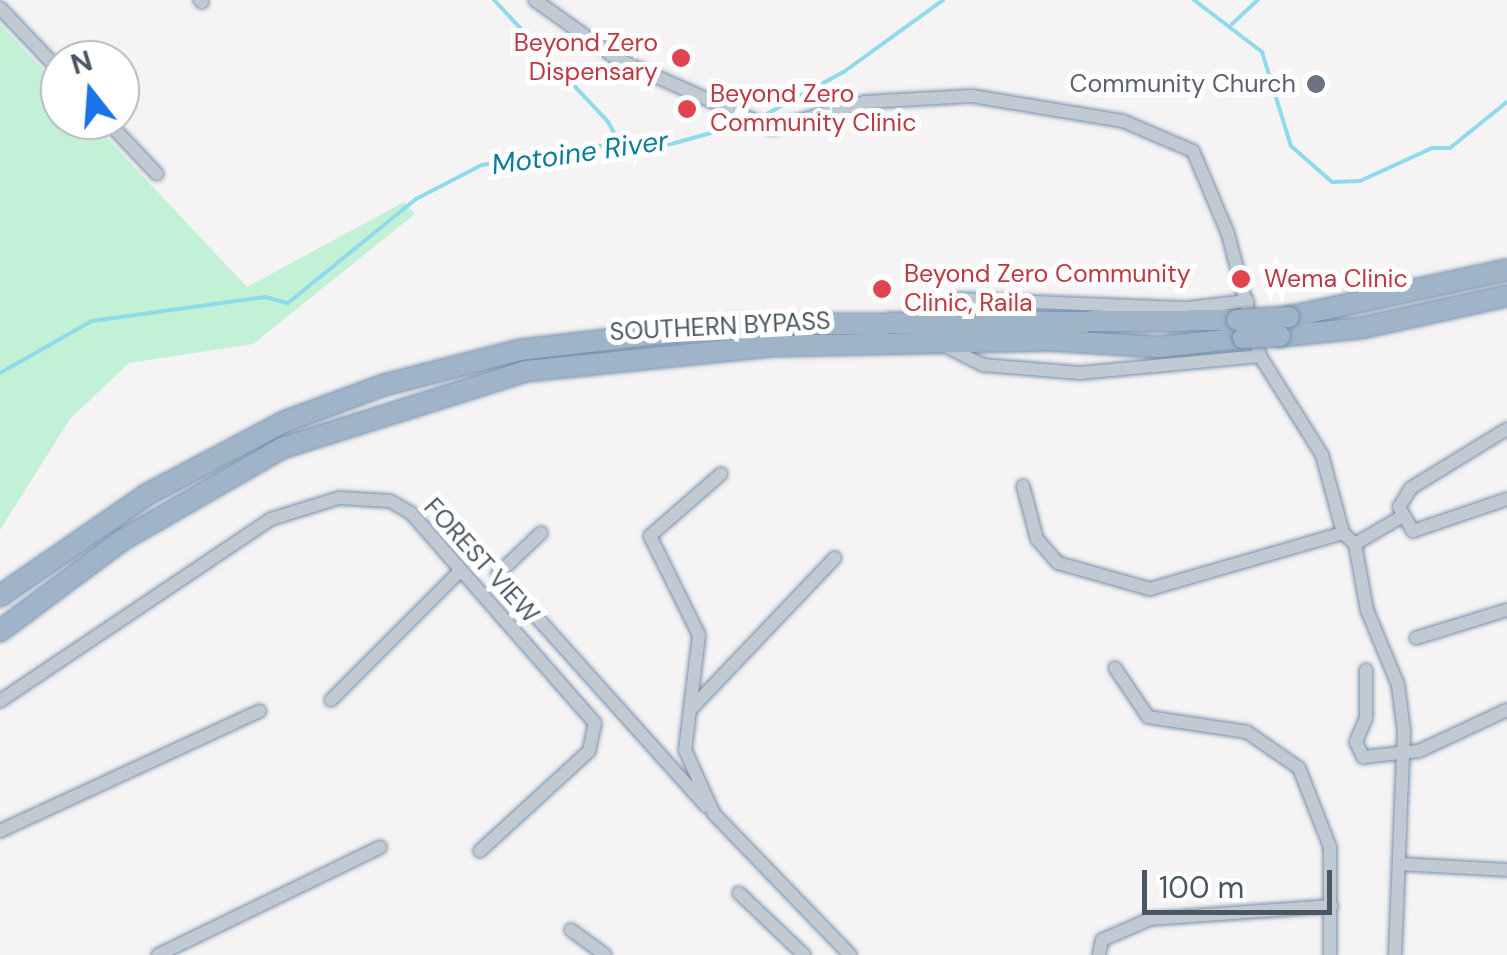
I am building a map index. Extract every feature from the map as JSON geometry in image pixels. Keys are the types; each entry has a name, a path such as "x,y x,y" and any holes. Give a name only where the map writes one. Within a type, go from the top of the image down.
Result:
{"highway":[{"name":"SOUTHERN BYPASS","path":"0,596 117,513 238,444 384,384 501,354 737,325 1290,317 1507,270"},
{"name":"SOUTHERN BYPASS","path":"0,631 122,540 232,474 403,404 526,370 648,353 941,343 1158,347 1243,320 1280,336 1361,328 1507,296"}],"street":[{"path":"535,0 620,60 728,112 772,128 865,102 972,96 1166,134 1202,164 1243,320 1260,356 1318,446 1343,532 1354,544 1367,610 1398,685 1403,754 1395,955"},
{"path":"0,8 40,50"},
{"path":"125,140 157,174"},
{"path":"959,300 1188,308 1243,320"},
{"path":"941,343 983,365 1080,373 1260,356"},
{"path":"1401,517 1400,500 1412,488 1507,430"},
{"path":"714,814 685,750 699,635 650,536 721,474"},
{"path":"1024,486 1036,539 1058,562 1150,589 1343,532"},
{"name":"FOREST VIEW","path":"0,701 287,512 339,498 390,500 590,714 597,732 589,751 480,851"},
{"path":"1401,517 1422,530 1507,499"},
{"path":"1354,544 1401,517"},
{"path":"541,533 498,574 714,814 850,955"},
{"path":"688,712 835,558"},
{"path":"331,700 459,572"},
{"path":"1416,638 1507,610"},
{"path":"1115,668 1148,717 1246,732 1299,768 1330,846 1330,955"},
{"path":"1366,670 1368,704 1356,748 1368,758 1403,754 1507,710"},
{"path":"0,831 260,712"},
{"path":"158,955 380,847"},
{"path":"1400,864 1507,870"},
{"path":"739,894 804,955"},
{"path":"1099,955 1102,940 1150,918 1332,906"},
{"path":"571,930 604,955"}],"green space":[{"path":"0,24 40,67 40,140 109,140 247,287 404,202 415,214 253,344 129,363 70,419 0,530"}],"waterway":[{"path":"494,0 608,122 624,151"},
{"name":"Motoine River","path":"761,117 845,71 943,0"},
{"name":"Motoine River","path":"1194,0 1262,52 1291,146 1332,182 1360,181 1432,148 1450,148 1507,102"},
{"path":"1232,24 1258,0"},
{"name":"Motoine River","path":"0,373 92,321 265,297 288,303 416,199 482,165 593,146 671,144 747,123"}],"place":[{"name":"Beyond Zero Dispensary","path":"681,58"},
{"name":"Community Church","path":"1316,84"},
{"name":"Beyond Zero Community Clinic","path":"687,109"},
{"name":"Wema Clinic","path":"1241,279"},
{"name":"Beyond Zero Community Clinic, Raila","path":"882,289"}]}
